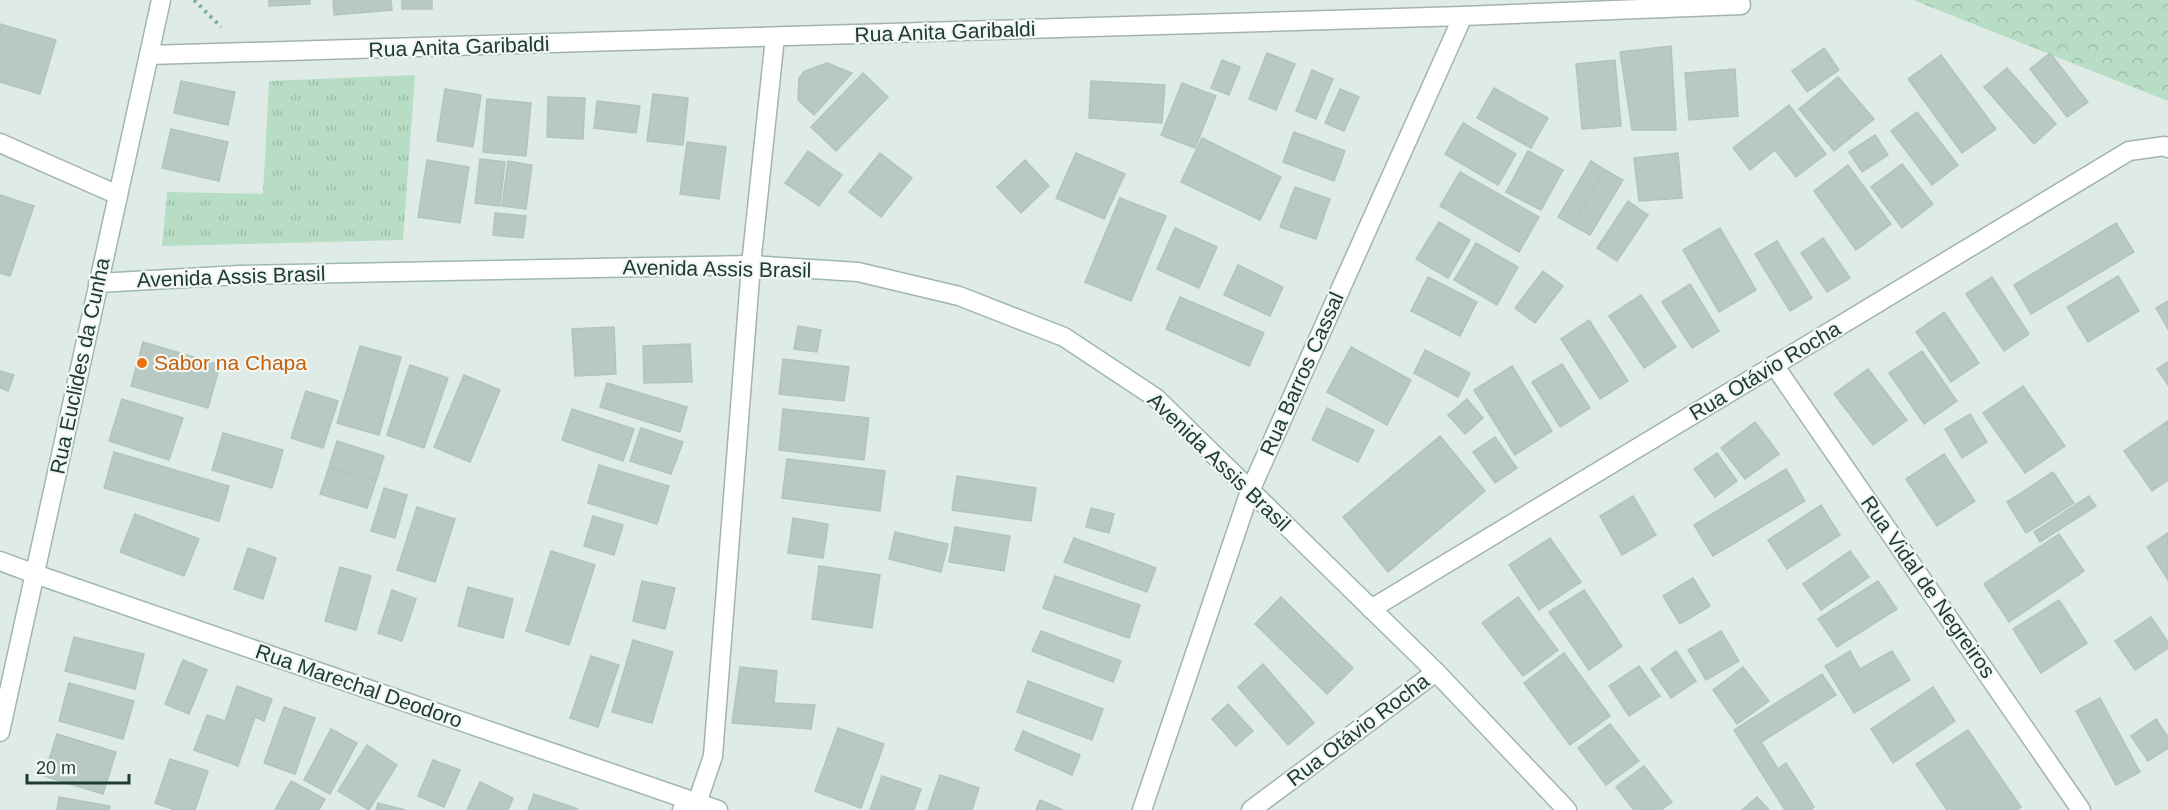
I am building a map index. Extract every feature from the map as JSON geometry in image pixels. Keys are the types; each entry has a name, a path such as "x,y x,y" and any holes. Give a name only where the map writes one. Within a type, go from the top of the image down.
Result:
{"street":[{"name":"Rua Euclides da Cunha","path":"0,732 161,0"},
{"name":"Rua Anita Garibaldi","path":"149,55 1463,16 1741,5"},
{"name":"Rua Barros Cassal","path":"1142,810 1250,491 1463,16"},
{"path":"690,806 713,756 751,265 775,37"},
{"path":"0,143 118,195"},
{"name":"Rua Otávio Rocha","path":"1371,609 2129,151 2166,147"},
{"name":"Avenida Assis Brasil","path":"98,283 239,275 751,265 858,272 959,296 1064,337 1156,398 1436,672 1568,810"},
{"name":"Rua Vidal de Negreiros","path":"1774,365 2081,810"},
{"name":"Rua Marechal Deodoro","path":"0,561 690,806 718,810"},
{"name":"Rua Otávio Rocha","path":"1251,810 1436,672"}],"green space":[{"path":"1913,0 2168,0 2168,101 1928,6"},
{"path":"415,75 403,240 162,246 167,192 263,194 269,81"}],"building":[{"path":"269,0 310,0 310,4 269,6"},
{"path":"333,0 391,0 392,10 334,15"},
{"path":"402,0 432,0 432,9 402,9"},
{"path":"0,24 56,40 40,94 0,82"},
{"path":"1671,46 1676,130 1632,130 1620,52"},
{"path":"1824,48 1839,70 1807,92 1792,71"},
{"path":"1267,53 1295,64 1276,110 1249,99"},
{"path":"2050,53 2088,102 2067,117 2030,69"},
{"path":"1941,55 1996,129 1962,153 1908,79"},
{"path":"1222,60 1240,67 1229,95 1211,88"},
{"path":"1615,60 1621,126 1582,129 1576,64"},
{"path":"827,63 852,73 814,115 798,100 799,78 805,71"},
{"path":"2007,68 2056,124 2034,144 1984,87"},
{"path":"1735,69 1738,116 1689,120 1685,73"},
{"path":"1312,70 1333,79 1316,119 1296,111"},
{"path":"863,73 888,97 836,151 811,127"},
{"path":"1838,77 1874,119 1834,151 1799,109"},
{"path":"181,81 235,92 228,125 174,113"},
{"path":"1091,81 1165,85 1162,123 1089,118"},
{"path":"1182,83 1216,96 1195,148 1161,135"},
{"path":"1494,88 1548,118 1531,148 1477,118"},
{"path":"445,89 481,95 473,147 437,141"},
{"path":"1340,89 1359,97 1344,131 1325,123"},
{"path":"653,94 688,98 683,145 647,141"},
{"path":"548,97 585,98 583,139 547,137"},
{"path":"487,99 531,103 526,156 483,152"},
{"path":"597,101 640,106 636,133 594,128"},
{"path":"1789,105 1826,154 1796,177 1775,150 1750,170 1733,148"},
{"path":"1917,112 1958,165 1932,185 1891,131"},
{"path":"1463,123 1516,154 1498,185 1445,154"},
{"path":"171,129 228,142 219,181 162,168"},
{"path":"1294,132 1345,151 1334,181 1283,162"},
{"path":"1875,135 1888,155 1862,172 1849,152"},
{"path":"1202,138 1281,177 1260,220 1181,182"},
{"path":"687,142 726,147 719,199 680,194"},
{"path":"808,151 842,175 819,206 785,183"},
{"path":"1528,151 1563,170 1541,210 1506,192"},
{"path":"880,153 912,178 881,217 849,192"},
{"path":"1076,153 1125,174 1104,219 1056,198"},
{"path":"1678,153 1682,198 1639,201 1634,158"},
{"path":"480,159 505,162 500,206 475,203"},
{"path":"427,160 469,167 460,223 418,217"},
{"path":"1025,160 1049,186 1021,213 997,187"},
{"path":"508,161 532,165 526,209 502,206"},
{"path":"1591,161 1605,170 1572,225 1558,217"},
{"path":"1902,164 1933,204 1902,228 1871,187"},
{"path":"1848,165 1891,224 1856,250 1814,191"},
{"path":"1605,170 1623,180 1590,235 1572,225"},
{"path":"1460,172 1539,217 1519,252 1440,206"},
{"path":"1295,187 1330,199 1316,239 1280,227"},
{"path":"0,195 34,206 10,276 0,273"},
{"path":"1120,198 1166,216 1131,301 1085,282"},
{"path":"1628,201 1648,215 1617,261 1597,248"},
{"path":"495,213 526,216 523,238 493,235"},
{"path":"1439,222 1470,240 1448,278 1416,259"},
{"path":"2116,223 2134,252 2031,314 2014,285"},
{"path":"1175,228 1217,247 1199,288 1157,269"},
{"path":"1720,228 1756,290 1719,312 1683,250"},
{"path":"1823,238 1850,278 1827,292 1801,253"},
{"path":"1777,241 1812,298 1790,311 1755,254"},
{"path":"1476,243 1518,267 1497,305 1454,280"},
{"path":"1238,265 1283,287 1270,316 1224,295"},
{"path":"1543,271 1563,286 1535,323 1515,308"},
{"path":"2118,276 2139,311 2088,342 2067,307"},
{"path":"1428,277 1477,302 1460,336 1411,311"},
{"path":"1992,277 2029,334 2004,351 1966,294"},
{"path":"1690,284 1719,331 1692,348 1662,302"},
{"path":"1641,295 1676,347 1644,368 1609,316"},
{"path":"1180,297 1264,333 1249,366 1166,329"},
{"path":"2168,301 2168,329 2156,308"},
{"path":"1944,312 1979,363 1951,382 1916,332"},
{"path":"1589,320 1628,381 1600,399 1561,339"},
{"path":"798,326 821,330 817,352 794,349"},
{"path":"614,327 616,374 575,376 572,329"},
{"path":"143,342 220,365 208,408 131,386"},
{"path":"690,344 692,382 644,383 643,346"},
{"path":"360,346 401,357 379,435 337,423"},
{"path":"1351,347 1411,380 1387,425 1327,392"},
{"path":"1425,350 1470,373 1458,397 1414,373"},
{"path":"1922,351 1957,401 1924,424 1889,373"},
{"path":"783,359 849,367 844,401 779,394"},
{"path":"2168,362 2168,385 2157,369"},
{"path":"1562,364 1590,408 1560,427 1532,382"},
{"path":"410,365 448,378 424,448 387,435"},
{"path":"1512,366 1552,431 1515,455 1474,390"},
{"path":"1868,369 1907,420 1873,445 1834,394"},
{"path":"0,371 14,375 8,391 0,388"},
{"path":"464,375 500,390 470,462 434,447"},
{"path":"607,383 687,407 680,432 600,407"},
{"path":"2023,386 2065,446 2025,473 1983,413"},
{"path":"306,391 338,401 323,448 291,438"},
{"path":"122,399 183,418 169,460 109,441"},
{"path":"1467,399 1483,418 1465,434 1448,415"},
{"path":"1327,408 1374,430 1358,462 1312,440"},
{"path":"572,409 634,429 623,461 562,440"},
{"path":"783,409 869,418 864,460 779,450"},
{"path":"1970,414 1987,442 1962,458 1945,429"},
{"path":"2168,421 2168,480 2152,491 2124,451"},
{"path":"1755,422 1779,454 1745,479 1721,448"},
{"path":"641,428 683,442 671,474 630,461"},
{"path":"223,433 283,450 272,488 212,470"},
{"path":"1440,436 1485,491 1388,572 1343,517"},
{"path":"1495,437 1517,468 1495,483 1473,452"},
{"path":"337,441 384,456 376,481 329,467"},
{"path":"114,452 229,486 219,521 104,488"},
{"path":"1717,453 1737,481 1715,497 1694,469"},
{"path":"1944,454 1975,501 1937,526 1906,479"},
{"path":"787,459 885,471 880,511 782,498"},
{"path":"599,465 669,486 657,524 588,503"},
{"path":"329,467 376,481 367,508 320,494"},
{"path":"1786,469 1805,501 1713,556 1694,525"},
{"path":"2053,472 2074,503 2026,533 2007,502"},
{"path":"957,476 1036,488 1031,521 952,510"},
{"path":"384,488 407,495 395,538 371,531"},
{"path":"1633,496 1656,535 1622,555 1600,516"},
{"path":"2089,496 2096,506 2040,542 2034,532"},
{"path":"1821,505 1840,535 1787,569 1768,540"},
{"path":"417,507 455,519 435,582 397,570"},
{"path":"1091,508 1114,514 1109,533 1086,527"},
{"path":"135,514 199,539 184,576 120,552"},
{"path":"593,516 623,525 614,555 584,546"},
{"path":"793,518 828,524 823,558 788,553"},
{"path":"955,527 1010,536 1004,571 949,562"},
{"path":"895,532 948,544 941,572 889,559"},
{"path":"2168,533 2168,580 2147,547"},
{"path":"2059,534 2084,571 2009,622 1984,584"},
{"path":"1074,538 1156,568 1147,592 1064,562"},
{"path":"1550,538 1581,582 1539,610 1509,565"},
{"path":"248,548 276,558 263,599 234,589"},
{"path":"551,551 595,565 569,645 526,631"},
{"path":"1850,551 1869,577 1821,610 1803,584"},
{"path":"819,566 880,575 872,628 812,619"},
{"path":"340,567 371,576 356,630 325,621"},
{"path":"1055,576 1140,605 1129,638 1043,608"},
{"path":"1693,578 1710,606 1680,624 1663,596"},
{"path":"642,581 675,588 665,629 633,621"},
{"path":"1878,581 1897,609 1837,647 1818,619"},
{"path":"468,587 513,599 503,638 458,626"},
{"path":"392,590 416,599 402,641 378,633"},
{"path":"1584,590 1622,646 1589,670 1549,612"},
{"path":"1281,597 1353,668 1327,694 1255,624"},
{"path":"1518,597 1558,650 1523,676 1482,623"},
{"path":"2059,600 2087,643 2041,673 2013,629"},
{"path":"2151,617 2168,642 2168,648 2135,670 2115,641"},
{"path":"1041,631 1121,661 1113,682 1032,651"},
{"path":"1721,631 1739,661 1706,680 1688,650"},
{"path":"74,637 144,654 135,689 65,671"},
{"path":"633,640 673,652 652,723 612,712"},
{"path":"1676,651 1696,681 1671,698 1651,669"},
{"path":"1850,651 1860,669 1892,651 1910,680 1854,713 1825,666"},
{"path":"1564,653 1610,716 1570,745 1524,683"},
{"path":"591,656 619,665 598,727 570,718"},
{"path":"183,660 207,670 189,714 165,704"},
{"path":"1263,664 1314,723 1288,745 1238,687"},
{"path":"1639,666 1660,696 1629,716 1609,686"},
{"path":"740,667 777,671 774,703 815,705 811,729 732,723"},
{"path":"1743,667 1769,701 1737,724 1713,690"},
{"path":"1822,674 1836,695 1761,742 1778,769 1786,763 1814,807 1810,810 1785,810 1734,730"},
{"path":"1028,681 1103,709 1092,740 1017,712"},
{"path":"69,683 134,701 123,739 59,721"},
{"path":"237,686 272,699 264,721 255,717 238,766 194,750 207,715 225,721"},
{"path":"1933,687 1955,721 1893,763 1871,729"},
{"path":"2100,698 2140,772 2116,785 2076,711"},
{"path":"1228,704 1253,731 1236,746 1212,719"},
{"path":"284,707 315,718 295,774 264,763"},
{"path":"2156,719 2168,737 2168,748 2148,761 2131,736"},
{"path":"1610,724 1639,761 1606,785 1578,748"},
{"path":"838,728 884,744 861,808 815,791"},
{"path":"331,729 357,743 330,794 304,780"},
{"path":"1968,730 2021,807 2017,810 1947,810 1916,764"},
{"path":"1023,731 1080,755 1072,775 1015,750"},
{"path":"57,734 116,752 103,794 44,776"},
{"path":"367,745 397,765 369,810 338,791"},
{"path":"170,759 208,771 195,810 175,810 155,803"},
{"path":"433,760 460,770 444,807 418,796"},
{"path":"1644,766 1672,802 1661,810 1634,810 1616,787"},
{"path":"940,775 979,788 972,810 928,810"},
{"path":"882,776 921,789 914,810 870,810"},
{"path":"291,781 325,799 319,810 275,810"},
{"path":"480,782 513,798 508,810 467,810"},
{"path":"534,794 578,809 528,810"},
{"path":"59,797 110,806 109,810 57,810"},
{"path":"1757,797 1769,810 1742,810"},
{"path":"1040,800 1063,810 1036,810"},
{"path":"378,803 405,810 376,810"}],"place":[{"name":"Sabor na Chapa","path":"142,363"}]}
